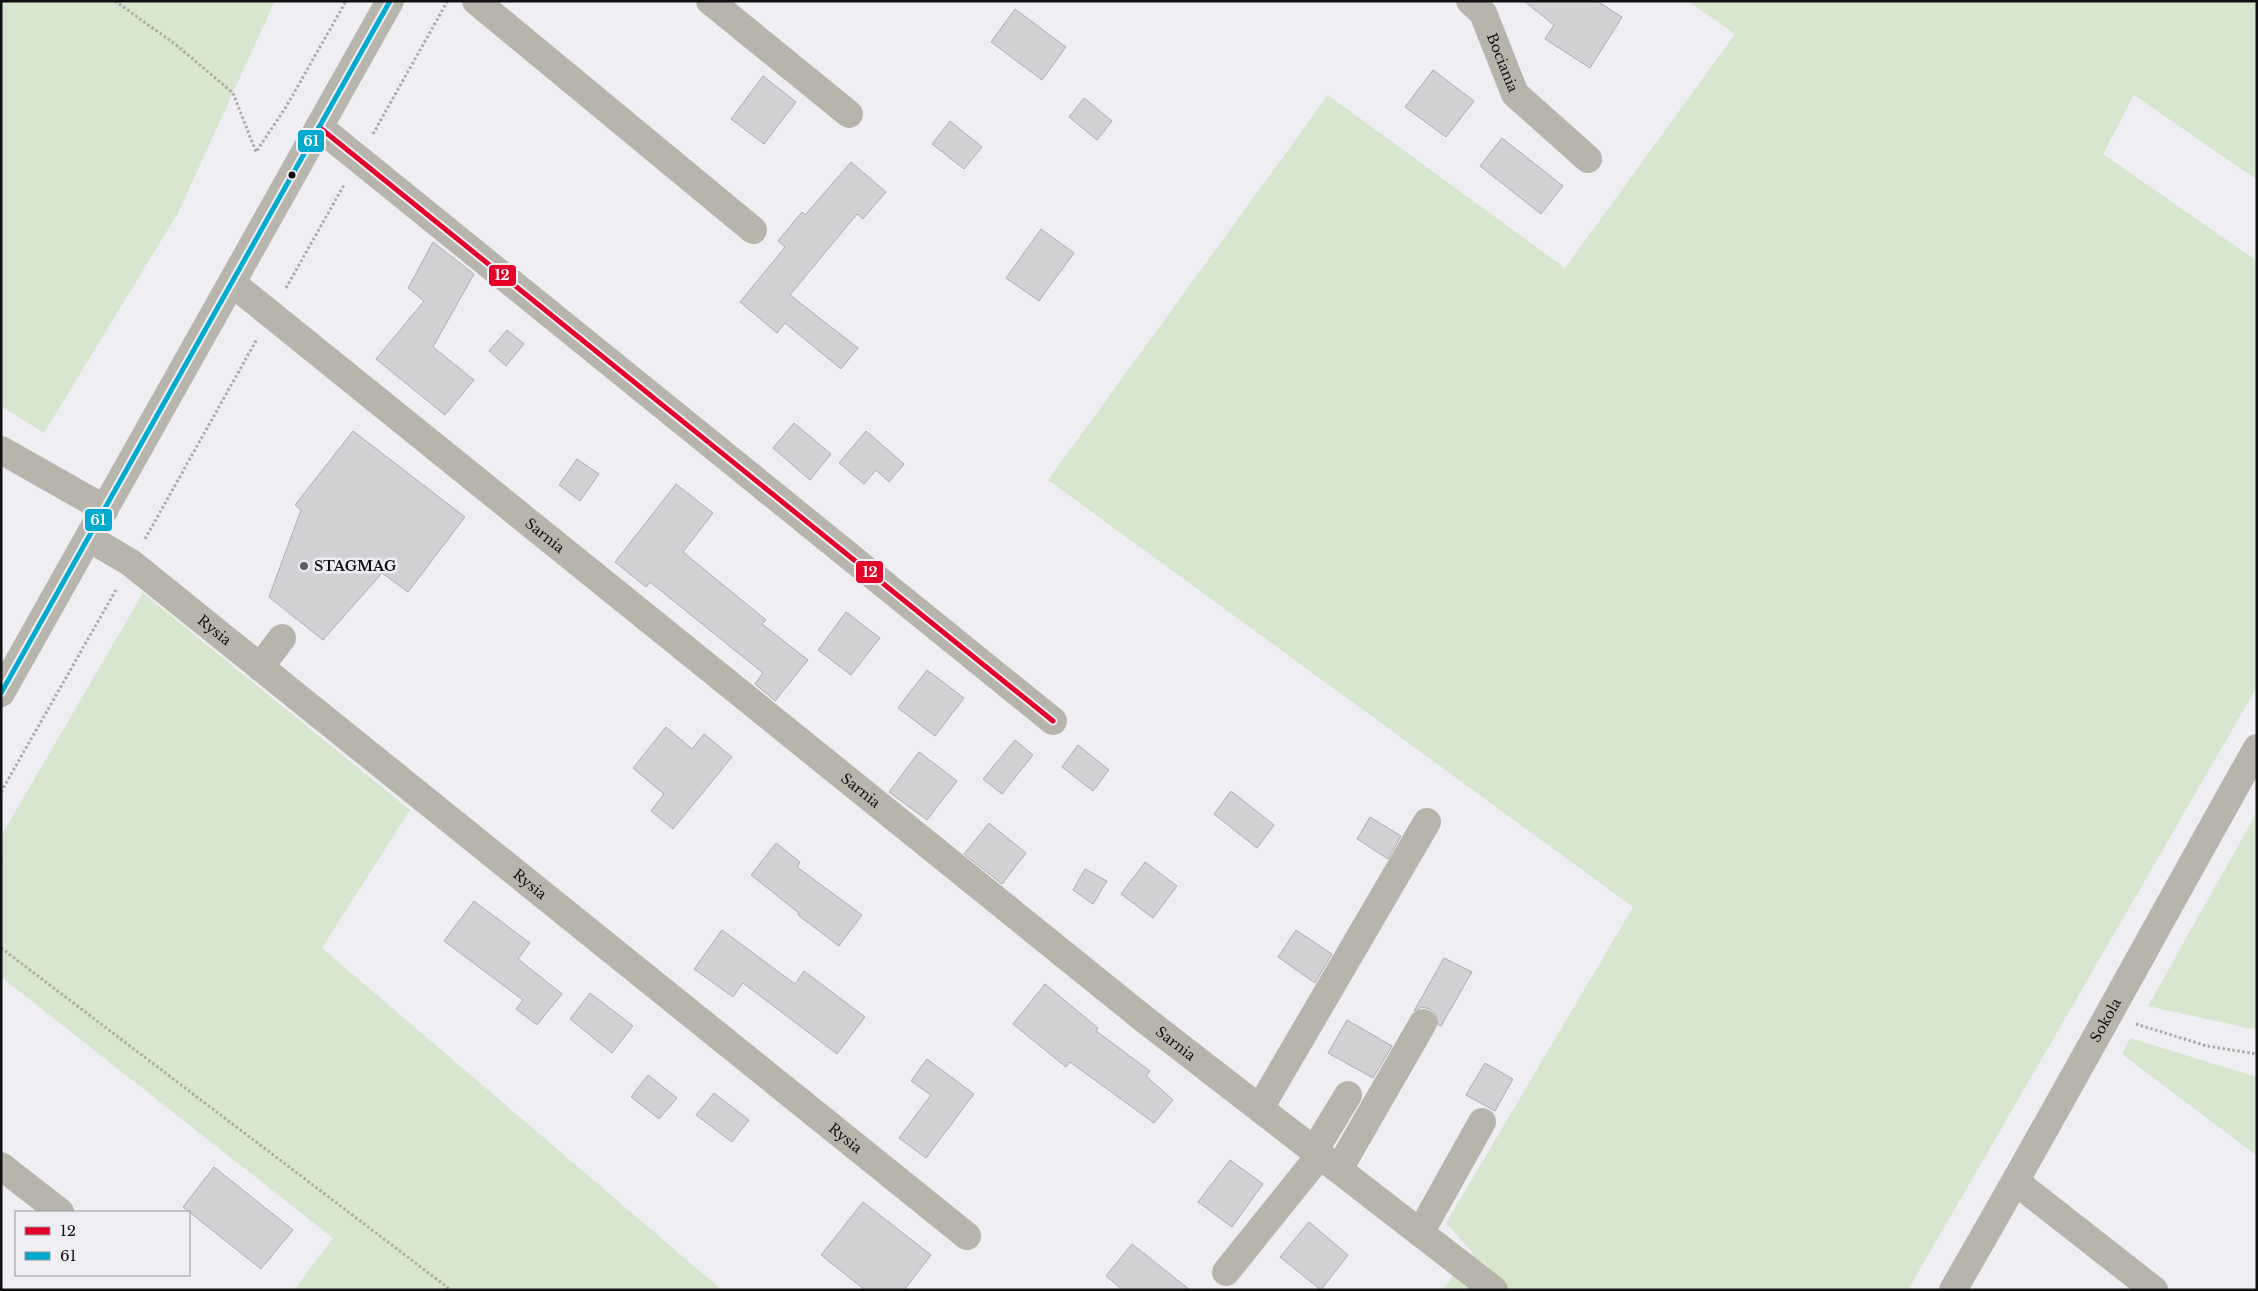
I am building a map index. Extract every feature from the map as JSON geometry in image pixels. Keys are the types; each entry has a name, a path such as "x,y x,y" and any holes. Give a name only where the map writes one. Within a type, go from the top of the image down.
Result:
{"main road":[{"path":"1,694 390,1"}],"street":[{"path":"476,1 753,230"},
{"path":"710,1 849,114"},
{"name":"Bociania","path":"1470,1 1483,13 1515,94 1588,159"},
{"path":"319,127 1053,721"},
{"name":"Sarnia","path":"232,283 1144,1019 1494,1290"},
{"path":"1,450 105,509"},
{"name":"Rysia","path":"89,538 131,564 967,1236"},
{"path":"260,668 282,638"},
{"name":"Sokola","path":"1953,1290 2016,1182 2107,1014 2257,748"},
{"path":"1260,1108 1427,822"},
{"path":"1226,1272 1324,1158 1424,1024"},
{"path":"1324,1158 1348,1095"},
{"path":"1420,1233 1482,1122"},
{"path":"1,1166 59,1211"},
{"path":"2016,1182 2154,1290"}],"path":[{"path":"115,1 174,44 233,93 256,152 286,107 346,1"},
{"path":"1,792 447,1"},
{"path":"1,857 1,862"},
{"path":"1,948 451,1290"},
{"path":"2107,1014 2207,1046 2257,1054"}],"green space":[{"path":"1,1 275,1 178,213 44,433 1,406"},
{"path":"1688,1 2257,1 2257,180 2134,95 2103,154 2257,261 2257,687 1908,1290 1442,1290 1473,1253 1446,1223 1633,907 1048,480 1328,95 1565,268 1735,34"},
{"path":"143,593 410,810 322,948 722,1290 294,1290 333,1238 1,977 1,836"},
{"path":"2257,812 2257,1030 2148,1006"},
{"path":"2130,1038 2257,1077 2257,1156 2122,1054"}],"building":[{"path":"1524,1 1597,1 1622,17 1590,68 1545,39 1554,25"},
{"path":"1015,9 1066,47 1042,80 991,42"},
{"path":"1433,70 1474,101 1446,137 1405,107"},
{"path":"763,76 796,102 764,144 731,119"},
{"path":"1084,98 1112,121 1097,140 1069,117"},
{"path":"950,121 982,147 964,169 932,144"},
{"path":"1502,138 1563,186 1541,214 1480,166"},
{"path":"851,162 886,192 863,219 857,214 790,295 858,348 841,369 785,323 777,333 740,302 785,247 778,241 802,212 805,215"},
{"path":"1041,229 1074,253 1039,301 1006,278"},
{"path":"433,242 474,274 433,347 474,380 445,415 376,359 424,301 408,288"},
{"path":"507,330 524,344 506,366 489,351"},
{"path":"794,423 831,454 810,480 773,448"},
{"path":"353,431 465,517 408,592 382,573 323,640 269,597 301,510 295,505"},
{"path":"866,431 904,464 889,482 876,470 864,484 839,463"},
{"path":"577,459 599,474 580,501 559,485"},
{"path":"676,484 713,513 683,552 766,620 762,624 808,660 775,701 755,684 763,673 650,582 646,587 615,562"},
{"path":"846,612 880,638 851,675 818,650"},
{"path":"927,670 964,698 935,736 898,708"},
{"path":"666,727 692,749 704,734 732,757 673,829 651,811 664,794 633,768"},
{"path":"1015,740 1033,755 1002,794 983,779"},
{"path":"1078,745 1109,770 1093,791 1062,767"},
{"path":"919,752 957,781 927,820 889,792"},
{"path":"1231,791 1274,825 1257,848 1214,814"},
{"path":"1370,817 1401,836 1388,859 1357,839"},
{"path":"989,823 1026,853 1002,884 964,854"},
{"path":"776,843 800,862 797,867 862,915 839,946 798,915 799,913 751,875"},
{"path":"1145,862 1177,886 1153,918 1121,894"},
{"path":"1085,869 1107,881 1093,904 1073,890"},
{"path":"474,901 530,943 518,959 562,994 537,1025 516,1009 523,1000 444,941"},
{"path":"722,930 795,984 804,971 865,1017 837,1054 743,983 733,997 694,969"},
{"path":"1296,930 1332,954 1315,983 1278,957"},
{"path":"1444,958 1472,972 1441,1026 1438,1025 1436,1015 1430,1009 1422,1007 1414,1011"},
{"path":"1045,984 1098,1028 1096,1031 1150,1071 1146,1076 1173,1100 1154,1123 1070,1062 1066,1067 1013,1024"},
{"path":"590,993 633,1026 612,1053 570,1019"},
{"path":"1347,1020 1392,1046 1373,1078 1328,1053"},
{"path":"927,1059 974,1094 926,1158 899,1138 931,1095 911,1081"},
{"path":"1485,1063 1513,1079 1495,1111 1466,1095"},
{"path":"648,1075 677,1098 659,1119 631,1097"},
{"path":"714,1093 749,1120 732,1142 696,1115"},
{"path":"1230,1160 1263,1184 1232,1227 1198,1202"},
{"path":"214,1167 293,1230 261,1269 183,1207"},
{"path":"863,1202 931,1255 904,1290 865,1290 821,1255"},
{"path":"1309,1222 1348,1255 1321,1290 1280,1257"},
{"path":"1132,1244 1190,1290 1123,1290 1106,1276"}],"transit line":[{"name":"61","path":"1,693 390,1"},
{"name":"12","path":"319,127 1053,721"}],"place":[{"name":"STAGMAG","path":"304,566"}]}
